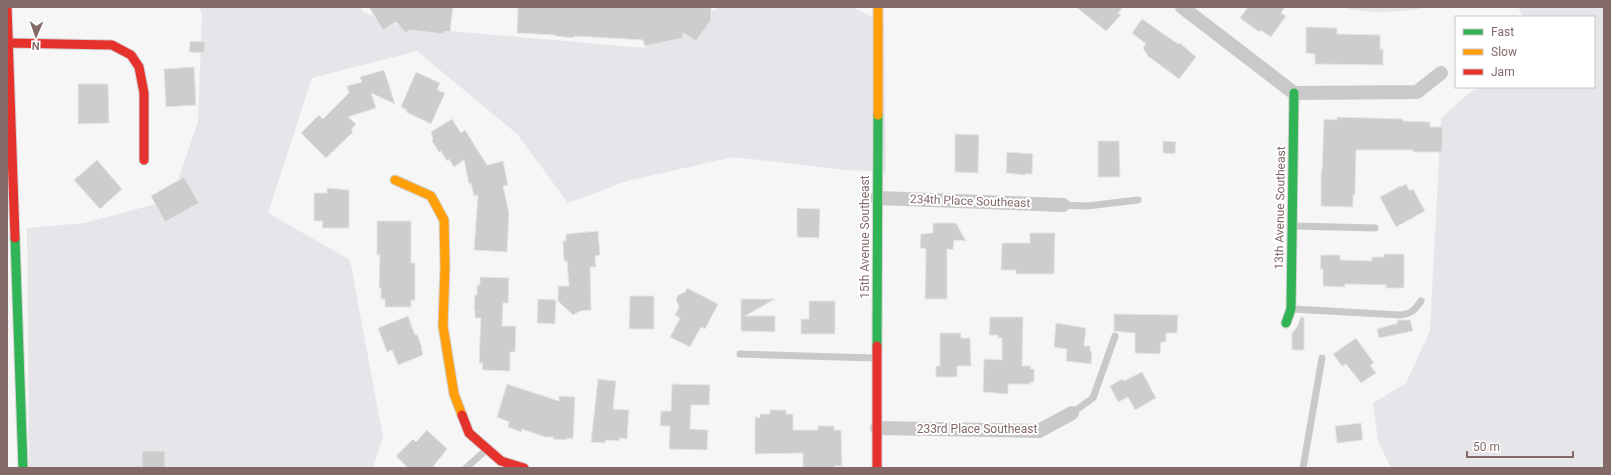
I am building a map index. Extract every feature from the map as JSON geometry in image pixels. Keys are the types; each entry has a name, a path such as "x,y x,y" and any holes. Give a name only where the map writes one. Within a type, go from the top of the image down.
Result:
{"street":[{"path":"7,7 23,468"},
{"name":"15th Avenue Southeast","path":"877,468 878,7"},
{"path":"1182,7 1294,93 1417,92 1441,73"},
{"path":"8,43 112,45 122,48 133,56 141,72 145,87 144,160"},
{"name":"13th Avenue Southeast","path":"1286,323 1291,308 1294,93"},
{"path":"395,180 431,196 444,220 445,266 443,326 454,394 469,433 500,461 524,468"},
{"name":"234th Place Southeast","path":"877,198 1063,205"},
{"name":"233rd Place Southeast","path":"877,428 1039,431 1072,413"}],"lane":[{"path":"1063,205 1087,206 1138,200"},
{"path":"1292,226 1375,228"},
{"path":"1291,308 1400,315 1409,314 1415,310 1421,301"},
{"path":"1072,413 1093,398 1115,336"},
{"path":"740,354 877,358"},
{"path":"1303,468 1322,358"},
{"path":"466,468 487,448"}],"shaded area":[{"path":"199,7 361,7 363,12 405,27 644,48 707,15 719,7 852,7 884,23 886,172 845,170 733,157 627,181 568,203 517,134 417,51 312,78 268,213 350,260 383,437 373,468 29,468 27,228 84,223 171,200 198,122 202,14"},
{"path":"1343,7 1429,7 1375,12 1353,10"},
{"path":"1518,7 1604,7 1604,468 1391,468 1378,441 1373,403 1406,383 1430,331 1441,118 1467,95 1478,88 1595,88 1595,16 1522,16"}],"building":[{"path":"369,7 453,7 450,32 444,31 444,34 409,30 406,33 396,22 383,30"},
{"path":"518,7 711,7 711,20 696,41 683,33 683,38 645,46 643,40 574,36 574,38 555,35 517,33"},
{"path":"1076,7 1123,7 1118,13 1121,15 1106,31"},
{"path":"1248,7 1285,7 1281,13 1286,16 1271,37 1260,30 1259,32 1240,18"},
{"path":"1142,19 1178,44 1180,43 1196,57 1179,79 1148,56 1143,48 1146,44 1132,33"},
{"path":"1306,27 1337,28 1337,34 1380,35 1380,49 1383,49 1383,65 1315,64 1315,54 1306,53"},
{"path":"190,41 205,42 204,53 189,52"},
{"path":"194,67 196,105 166,107 164,69"},
{"path":"384,70 395,104 371,93 376,108 348,117 356,124 351,130 353,132 326,158 301,133 319,115 323,119 349,93 347,86 362,82 360,77"},
{"path":"416,72 440,83 437,90 445,93 431,124 406,112 407,110 401,107"},
{"path":"78,84 108,84 109,123 78,124"},
{"path":"1337,117 1403,119 1403,121 1430,122 1430,127 1443,127 1442,152 1413,152 1413,150 1356,150 1355,195 1353,195 1353,207 1321,206 1321,171 1324,119 1337,120"},
{"path":"452,119 461,133 465,130 487,165 503,161 508,185 503,186 509,213 507,252 474,250 478,195 474,196 471,183 469,184 464,160 454,167 449,159 447,161 441,151 439,152 432,141 433,139 431,132"},
{"path":"955,134 979,135 978,173 955,172"},
{"path":"1098,141 1119,141 1120,177 1098,177"},
{"path":"1163,141 1176,142 1175,154 1163,153"},
{"path":"1007,152 1033,154 1032,174 1025,175 1006,173"},
{"path":"97,160 122,189 100,209 74,180"},
{"path":"184,177 199,203 165,222 151,196"},
{"path":"1406,184 1410,191 1413,189 1425,211 1396,227 1380,197"},
{"path":"327,188 349,190 349,228 322,228 323,221 314,221 314,193 327,193"},
{"path":"797,208 820,209 819,238 797,237"},
{"path":"377,221 411,221 411,263 415,263 415,300 411,300 411,307 385,307 385,299 381,299 381,288 379,288 380,255 377,255"},
{"path":"933,223 956,223 966,241 954,240 953,250 947,249 947,299 925,299 926,249 920,248 921,234 933,233"},
{"path":"598,231 600,255 595,256 596,267 590,267 591,310 580,311 573,315 558,301 558,286 569,286 567,261 564,261 563,241 566,241 566,234"},
{"path":"1030,233 1055,233 1054,274 1016,274 1016,270 1001,270 1002,243 1030,243"},
{"path":"1384,254 1404,254 1404,288 1386,288 1386,285 1345,284 1345,287 1323,286 1323,269 1320,269 1321,255 1340,255 1340,260 1372,261 1372,257 1384,257"},
{"path":"480,277 509,278 508,303 503,303 502,326 516,326 515,352 510,352 510,371 482,370 483,363 479,363 481,318 475,318 474,310 475,295 477,295 477,285 480,285"},
{"path":"687,288 718,304 705,329 701,327 690,347 670,337 680,318 675,315 679,307 676,299 678,295 685,292"},
{"path":"630,296 654,296 654,329 629,329"},
{"path":"538,299 556,300 555,324 537,323"},
{"path":"741,299 775,299 745,316 775,316 775,332 741,331"},
{"path":"809,301 835,301 835,334 801,334 801,319 809,319"},
{"path":"1114,314 1178,315 1177,333 1166,333 1166,342 1161,342 1160,354 1135,353 1135,333 1114,331"},
{"path":"408,316 415,335 417,334 423,355 398,365 392,350 387,352 378,328"},
{"path":"990,317 1023,317 1022,366 1031,366 1030,369 1034,369 1034,382 1030,382 1031,384 1008,384 1008,394 983,392 984,359 1002,360 1002,338 998,338 998,335 989,335"},
{"path":"1301,317 1304,317 1304,350 1292,350 1292,333 1297,327"},
{"path":"1397,320 1410,320 1413,331 1379,338 1377,329 1398,323"},
{"path":"1056,323 1086,328 1084,346 1090,346 1090,351 1092,352 1091,364 1066,361 1067,349 1054,347"},
{"path":"940,333 961,333 961,338 970,338 971,366 957,366 957,377 936,377 936,366 940,366"},
{"path":"1356,338 1374,363 1370,365 1376,373 1361,383 1346,364 1342,366 1333,354"},
{"path":"1142,372 1156,398 1135,410 1128,397 1118,402 1110,386 1122,379 1124,381"},
{"path":"598,379 616,381 613,409 629,410 627,439 620,438 619,441 606,440 605,443 591,442"},
{"path":"507,384 559,401 559,396 575,397 573,439 553,439 554,437 545,437 522,429 521,432 508,427 509,422 497,417"},
{"path":"672,384 710,385 709,405 691,405 690,429 708,430 707,450 669,449 670,426 660,426 661,411 671,411"},
{"path":"770,410 786,410 786,414 793,414 793,430 818,430 818,426 834,426 834,430 841,430 842,466 834,466 834,468 803,468 803,453 755,454 755,417 760,418 760,414 770,414"},
{"path":"1361,423 1363,440 1337,443 1335,426"},
{"path":"427,430 447,449 432,468 408,468 396,456 413,439 416,442"},
{"path":"142,451 165,451 165,468 142,468"}],"traffic: fast":[{"path":"1286,323 1291,309 1294,93"},
{"path":"877,346 878,115"},
{"path":"15,238 23,468"}],"traffic: slow":[{"path":"878,7 878,115"},
{"path":"395,180 431,196 444,220 445,266 443,326 454,394 462,415"}],"traffic: jam":[{"path":"7,7 15,238"},
{"path":"8,43 112,45 131,55 139,67 144,93 144,160"},
{"path":"877,346 877,468"},
{"path":"462,415 469,433 501,461 524,468"}]}
